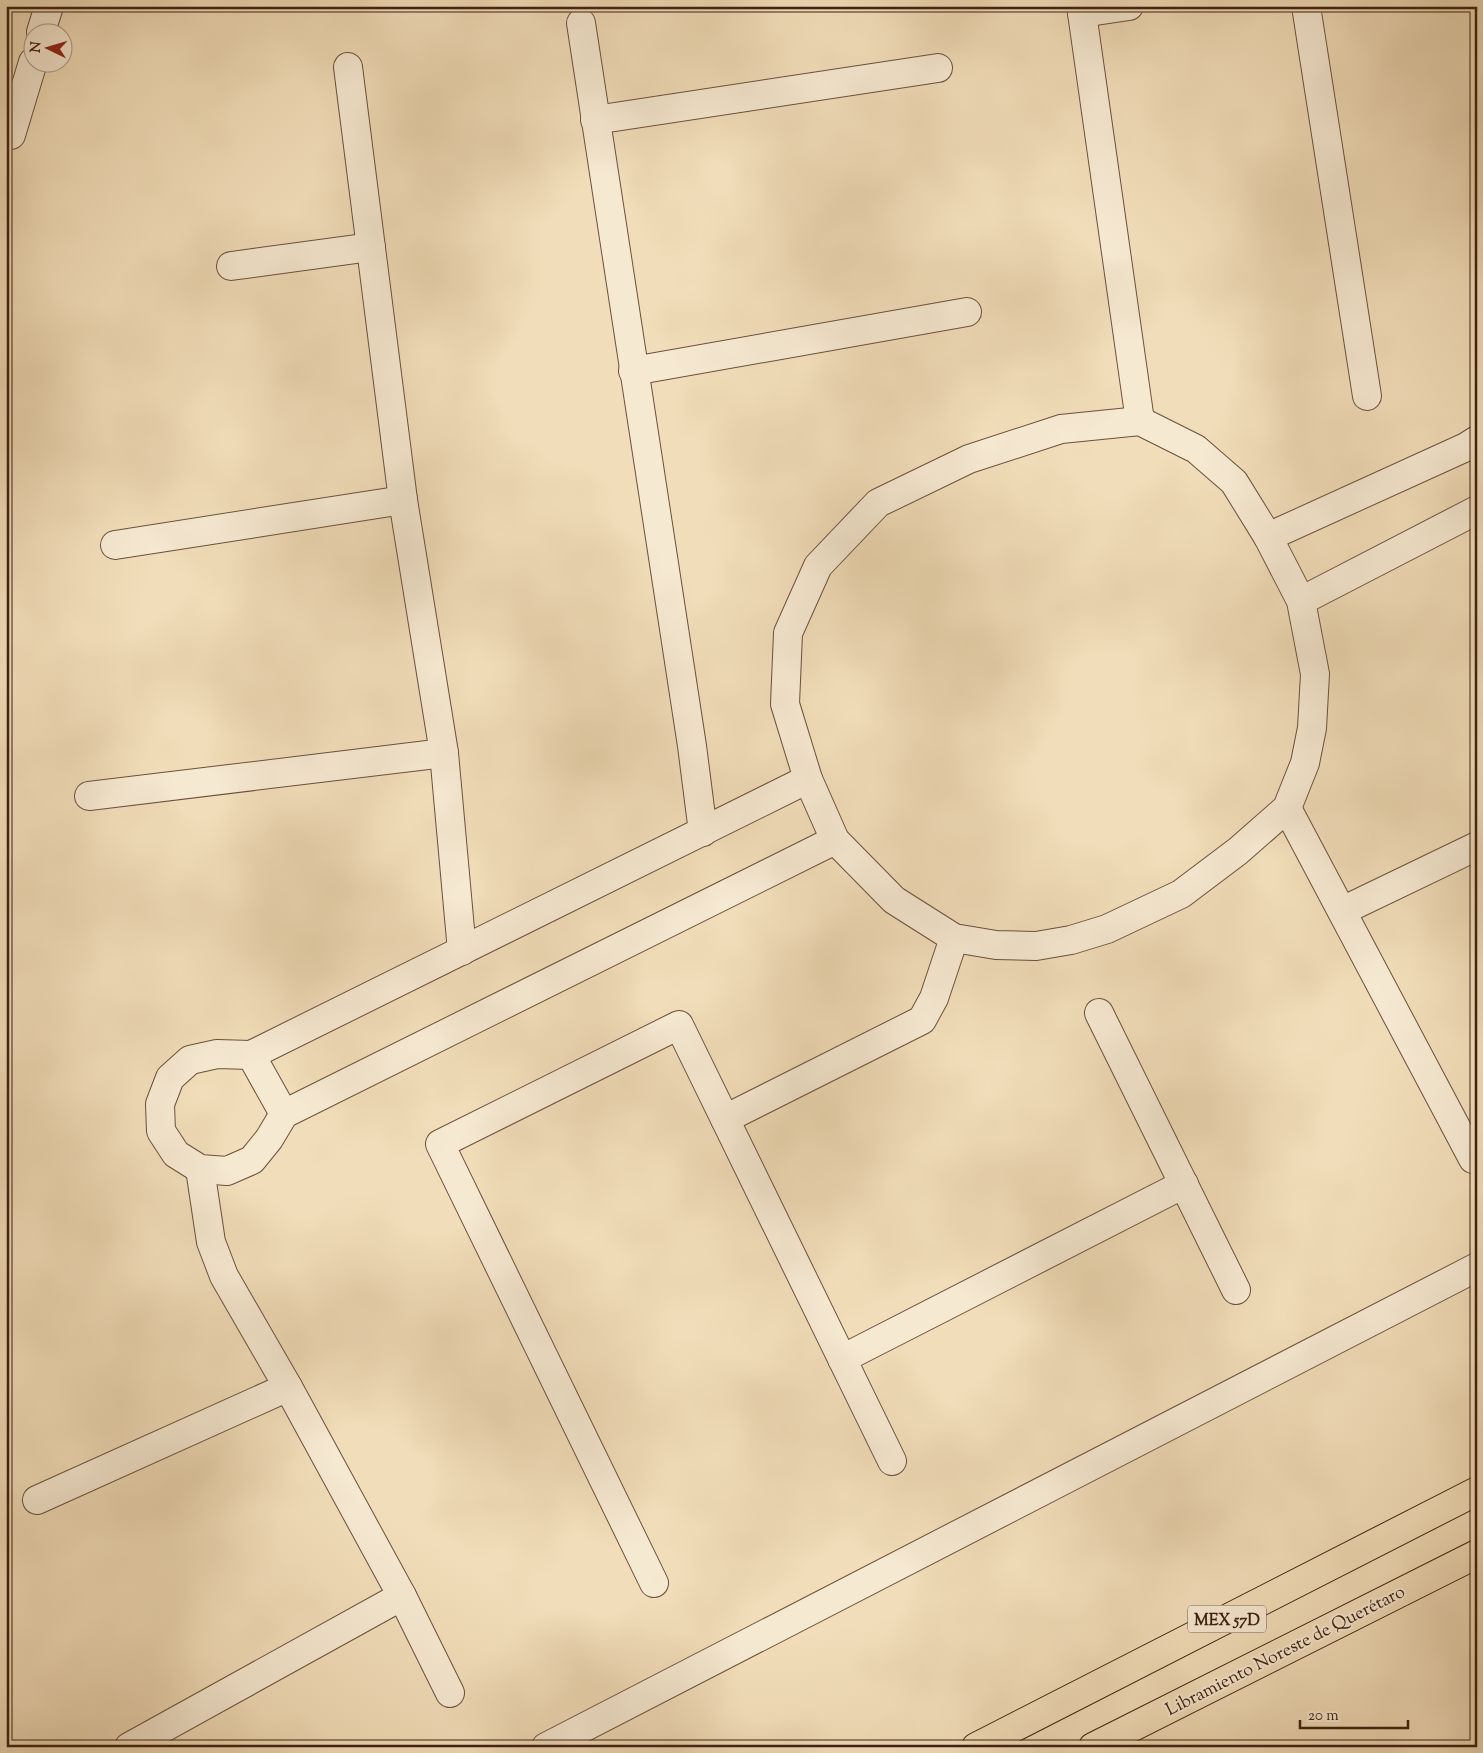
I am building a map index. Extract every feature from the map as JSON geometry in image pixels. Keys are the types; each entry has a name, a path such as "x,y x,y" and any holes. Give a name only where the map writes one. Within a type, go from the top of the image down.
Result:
{"highway":[{"name":"MEX 57D","path":"976,1747 1477,1491"},
{"name":"Libramiento Noreste de Querétaro","path":"1092,1747 1477,1554"}],"street":[{"path":"44,22 49,6"},
{"path":"1129,6 1081,10 1140,421"},
{"path":"1306,6 1367,396"},
{"path":"581,23 692,746 703,832"},
{"path":"348,67 403,500 444,752 462,951"},
{"path":"595,120 938,68"},
{"path":"11,135 29,72"},
{"path":"231,266 371,247"},
{"path":"633,370 967,312"},
{"path":"1140,421 1196,449 1234,482 1268,537 1301,601 1315,674 1312,728 1304,763 1287,808 1238,851 1181,894 1107,929 1071,940 1036,946 996,945 954,938 894,900 835,840 808,779 785,704 788,633 818,566 878,503 969,459 1061,430 1140,421"},
{"path":"1268,537 1466,447 1477,440"},
{"path":"116,545 403,500"},
{"path":"1301,601 1477,510"},
{"path":"89,796 444,752"},
{"path":"808,779 251,1055 217,1054 190,1060 170,1078 160,1104 162,1131 176,1154 200,1169 227,1170 252,1160 270,1139 284,1114 835,840"},
{"path":"1287,808 1473,1159"},
{"path":"1342,911 1477,846"},
{"path":"725,1119 922,1020 934,998 954,938"},
{"path":"1100,1013 1236,1290"},
{"path":"654,1583 440,1144 679,1025 892,1461"},
{"path":"251,1055 284,1114"},
{"path":"200,1169 211,1242 224,1276 288,1387 402,1596 450,1693"},
{"path":"842,1359 1184,1184"},
{"path":"546,1747 1477,1267"},
{"path":"37,1500 288,1387"},
{"path":"129,1747 402,1596"}]}
